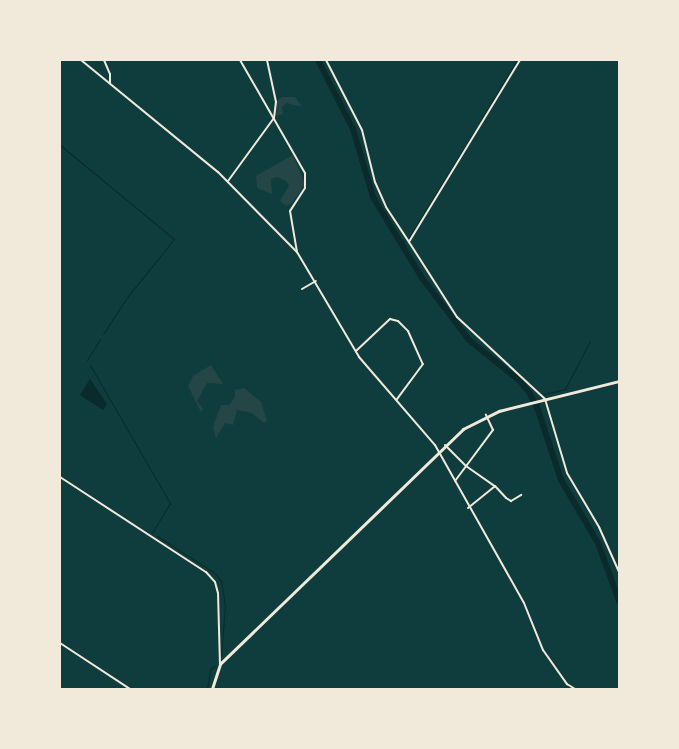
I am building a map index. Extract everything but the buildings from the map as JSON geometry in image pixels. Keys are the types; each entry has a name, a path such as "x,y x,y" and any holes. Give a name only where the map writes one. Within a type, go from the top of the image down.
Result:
{"street":[{"path":"81,60 228,181 297,252 356,351 438,451 468,508 524,602 542,650 567,684 575,689"},
{"path":"104,60 110,74 110,84"},
{"path":"240,60 307,177 305,188 290,211 297,252"},
{"path":"228,181 274,118 276,102 267,60"},
{"path":"326,60 362,130 375,182 386,207 457,317 544,400 567,473 599,526 619,572"},
{"path":"409,242 520,60"},
{"path":"302,289 316,281"},
{"path":"356,351 390,319 398,321 408,330 423,364 396,400"},
{"path":"220,664 438,451 463,429 486,415 619,381"},
{"path":"454,482 493,430 486,415"},
{"path":"445,445 466,465 495,486 511,501 521,495"},
{"path":"60,477 206,572 215,582 218,593 220,664 212,689"},
{"path":"468,508 495,486"},
{"path":"60,643 130,689"}],"shaded area":[{"path":"282,97 295,97 302,107 287,103 282,107 283,114 276,116 277,101"},
{"path":"293,155 305,184 292,203 286,206 280,201 289,186 286,181 277,177 271,179 272,194 257,188 256,176"},
{"path":"211,365 223,384 207,383 197,401 203,409 201,412 188,386 193,376"},
{"path":"90,379 107,404 103,410 80,395"},
{"path":"244,388 261,402 267,421 264,423 252,413 237,410 233,425 225,423 216,438 213,427 221,405 229,405 235,397 235,390"}],"waterway":[{"path":"318,60 353,129 373,197 422,278 469,340 520,381 530,394 538,410 561,480 598,543 619,601"},
{"path":"479,123 517,60"},
{"path":"409,237 477,127"},
{"path":"60,145 174,239 128,296 103,334"},
{"path":"402,243 405,240"},
{"path":"87,360 100,339"},
{"path":"544,394 565,389 590,341"},
{"path":"90,365 170,503 152,533"},
{"path":"538,410 540,396"},
{"path":"157,536 215,573 221,581 225,606 221,656"},
{"path":"207,689 210,669 215,666"}]}
